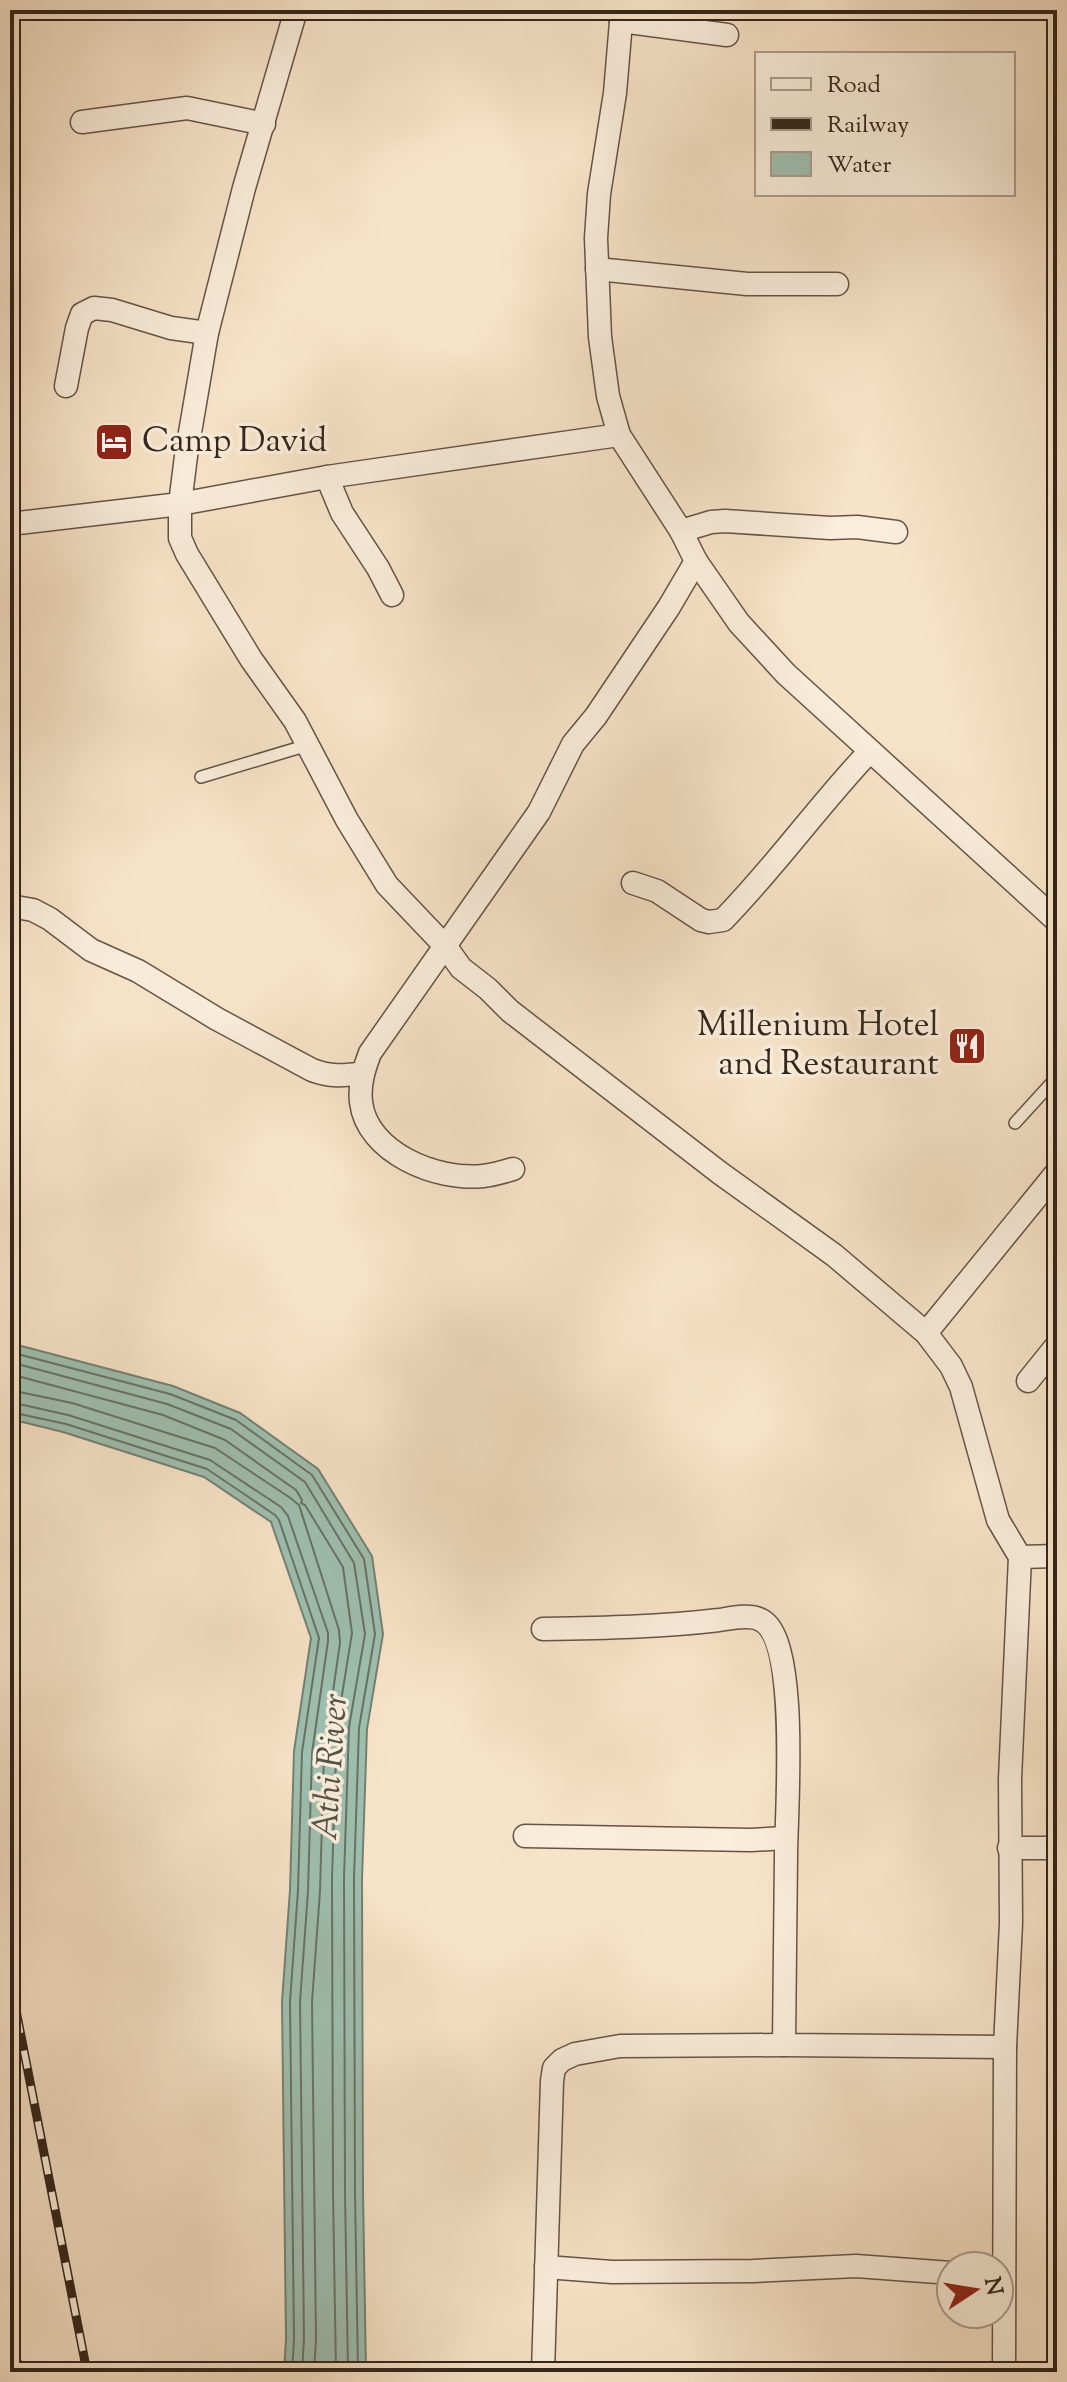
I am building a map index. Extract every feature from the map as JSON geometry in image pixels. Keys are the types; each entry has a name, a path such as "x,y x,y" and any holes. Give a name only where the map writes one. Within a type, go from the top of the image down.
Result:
{"street":[{"path":"296,10 244,188 207,333 186,456 180,504 180,538 251,659 295,721 347,820 387,885 446,947 461,968 510,1011 720,1173 834,1255 926,1333 951,1366 961,1387 998,1520 1020,1557 1009,1848 1011,1923 1005,2047 1002,2250"},
{"path":"727,35 622,16 596,238 600,337 608,396 619,435 681,531 696,561 739,623 786,674 869,752 1057,921"},
{"path":"82,122 187,108 264,124"},
{"path":"597,269 747,284 837,284"},
{"path":"66,386 82,314 94,308 112,310 171,328 207,333"},
{"path":"10,524 180,504 327,477 619,435"},
{"path":"327,477 342,513 392,595"},
{"path":"681,531 725,521 857,527 896,532"},
{"path":"513,1169 483,1176 459,1176 432,1172 403,1156 375,1136 366,1120 361,1104 363,1073 370,1053 539,812 573,744 596,716 696,561"},
{"path":"633,883 657,891 701,920 723,920 869,752"},
{"path":"10,906 33,910 91,950 138,971 312,1070 340,1077 363,1073"},
{"path":"926,1333 1057,1172"},
{"path":"1028,1381 1057,1345"},
{"path":"1020,1557 1057,1556"},
{"path":"543,1629 671,1626 757,1618 766,1623 776,1640 786,1690 790,1753 784,2045"},
{"path":"525,1836 786,1838"},
{"path":"1009,1848 1057,1848"},
{"path":"543,2372 552,2081 554,2068 562,2060 575,2054 620,2046 1005,2047"},
{"path":"546,2267 612,2272 871,2266 935,2272"},
{"path":"1003,2330 1004,2372"},
{"path":"10,2368 17,2372"}],"lane":[{"path":"201,777 308,745"},
{"path":"1015,1123 1057,1077"}],"water":[{"name":"Athi River","path":"10,1343 173,1386 240,1413 318,1469 372,1556 383,1634 367,1729 362,1879 366,2372 284,2372 282,2002 290,1890 294,1751 311,1638 271,1522 204,1477 63,1432 10,1419"}],"railway":[{"path":"10,1980 87,2372"}],"place":[{"name":"Camp David","path":"114,442"},
{"name":"Millenium Hotel and Restaurant","path":"967,1046"}]}
